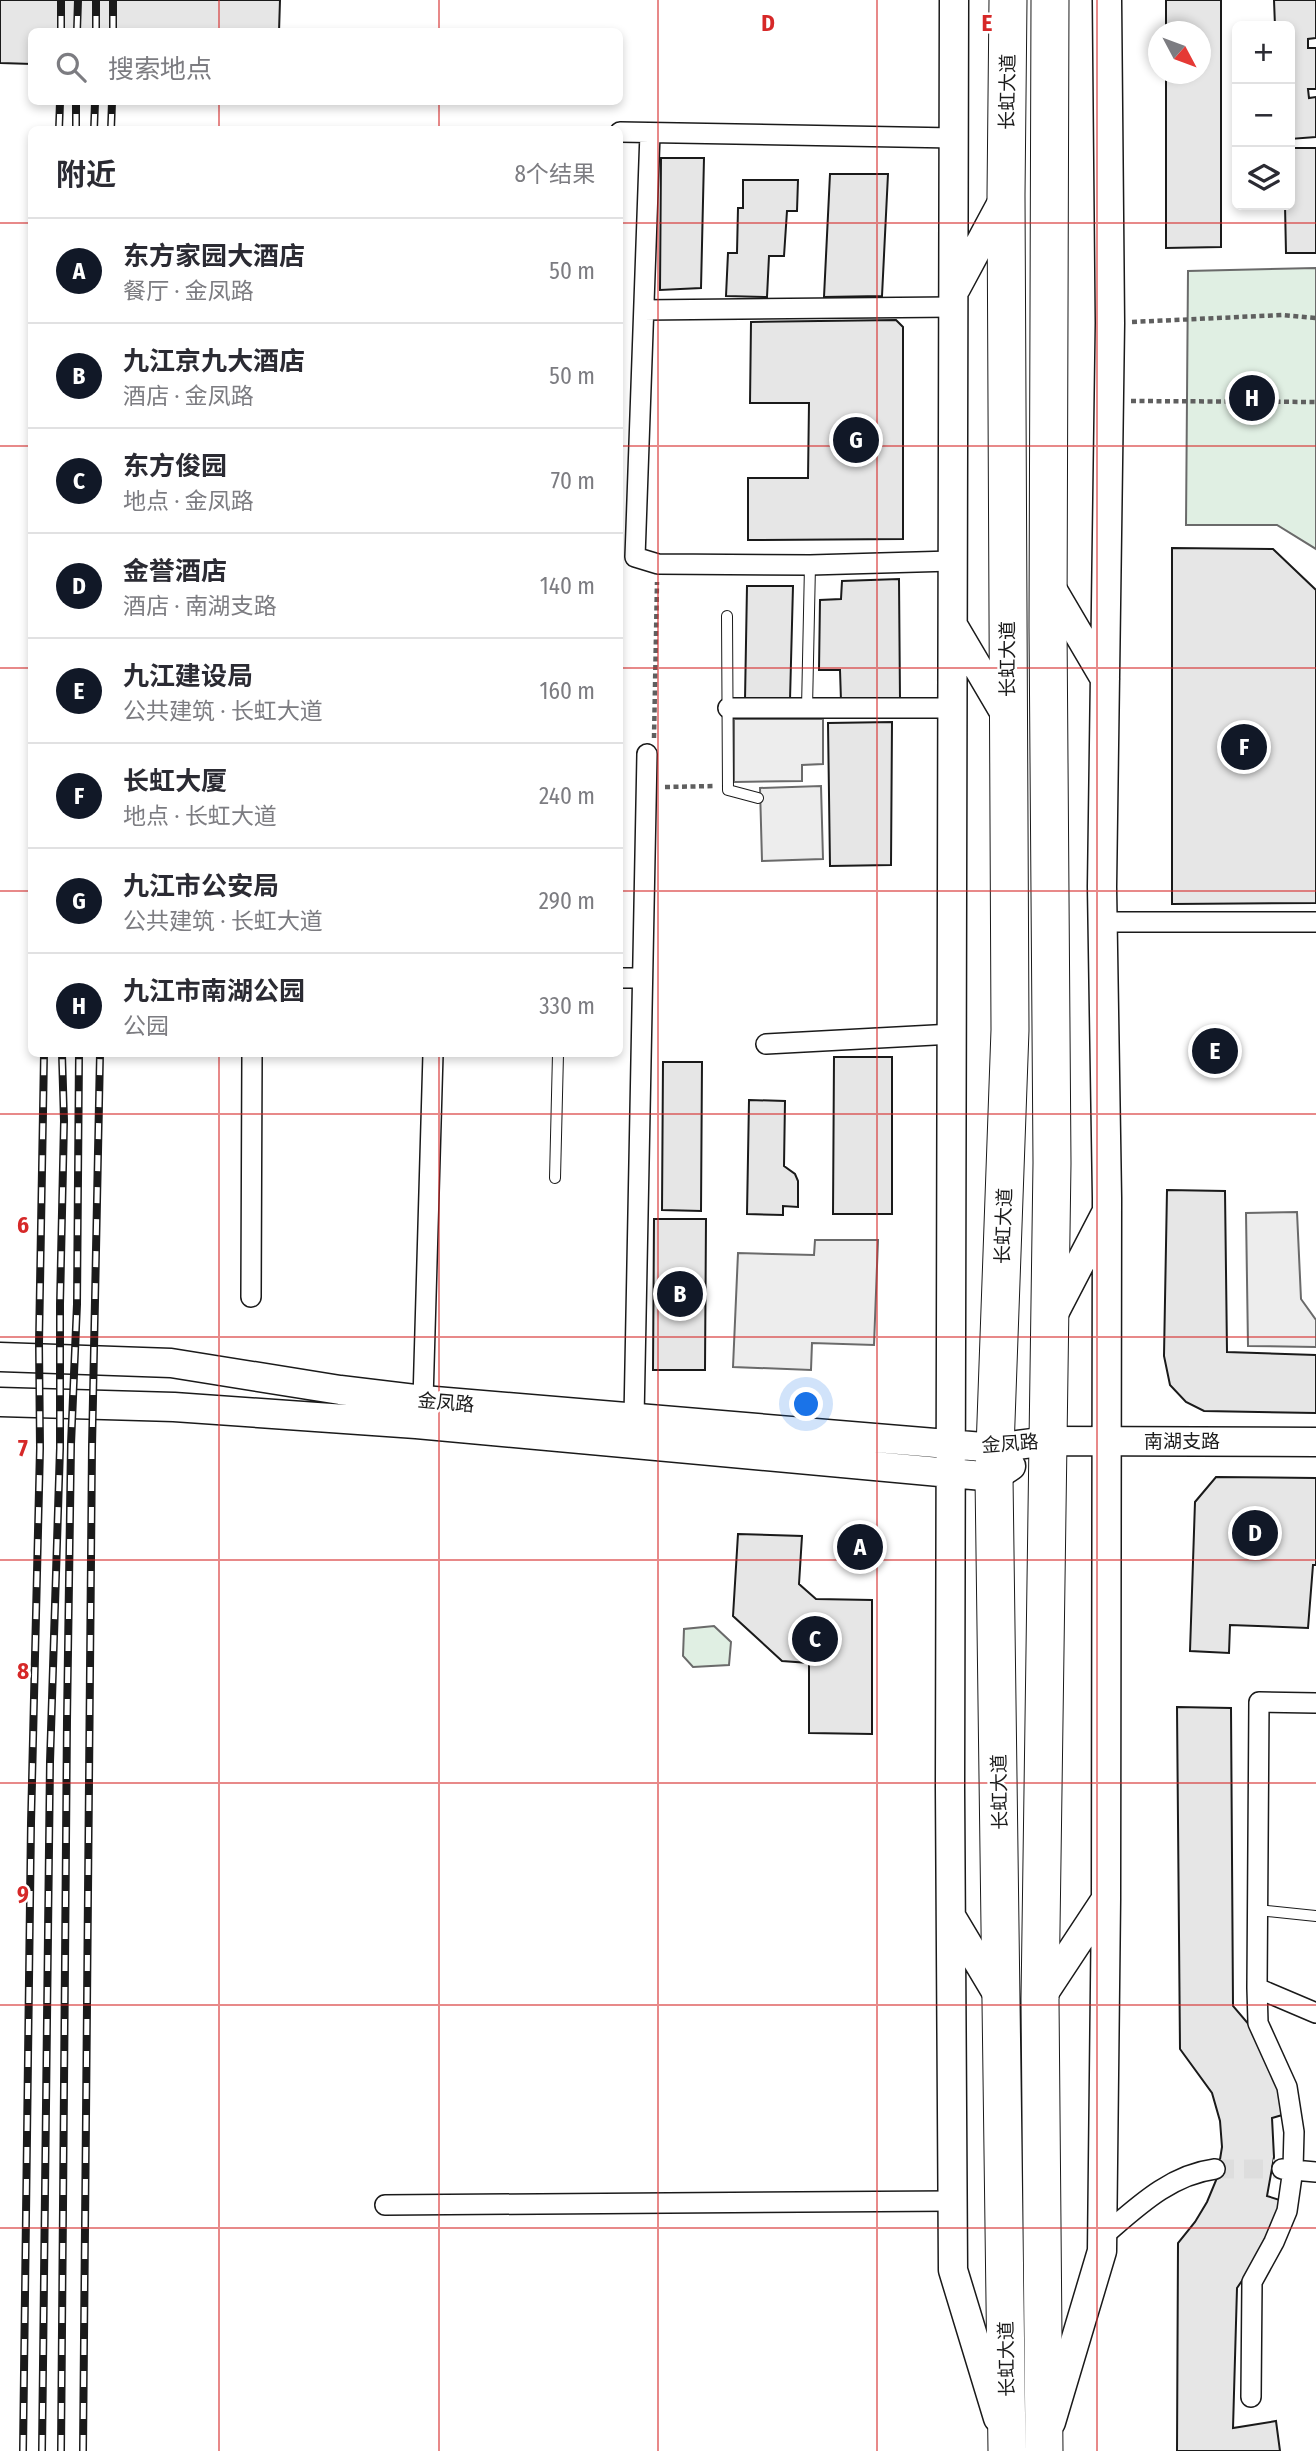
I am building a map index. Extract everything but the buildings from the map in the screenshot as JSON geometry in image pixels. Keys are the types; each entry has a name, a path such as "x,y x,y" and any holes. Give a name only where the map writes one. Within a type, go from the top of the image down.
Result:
{"highway":[{"name":"长虹大道","path":"1006,2450 995,1462 1010,1030 1007,718 1008,0"},
{"name":"长虹大道","path":"1046,2449 1040,1999 1052,1150 1048,582 1050,0"}],"street":[{"path":"954,0 951,1444 953,2270 1006,2450"},
{"path":"1046,2449 1102,2251 1107,1441 1105,679 1110,323 1107,0"},
{"path":"623,132 954,138"},
{"path":"650,133 635,557 658,564 810,565 952,561"},
{"path":"954,299 1006,195"},
{"path":"644,310 954,299"},
{"path":"1048,582 1105,679"},
{"path":"953,624 1007,718"},
{"path":"727,708 953,708"},
{"path":"634,1418 646,788 650,750"},
{"path":"1104,922 1316,922"},
{"path":"623,978 642,978"},
{"path":"766,1044 953,1034"},
{"path":"251,1057 251,1297"},
{"path":"423,1400 433,1057"},
{"path":"1050,1321 1107,1210"},
{"name":"金凤路","path":"0,1357 171,1363 340,1390 423,1400 951,1444 995,1462"},
{"name":"金凤路","path":"0,1402 174,1406 402,1423 951,1473 995,1462 1048,1441"},
{"name":"南湖支路","path":"1048,1441 1316,1442"},
{"path":"1251,2397 1252,2282 1275,2242 1287,2211 1287,2169 1294,2132 1287,2087 1258,2023 1259,1702 1316,1703"},
{"path":"1040,1999 1106,1899"},
{"path":"951,1916 1001,2000"},
{"path":"1257,1988 1316,2012"},
{"path":"1102,2237 1142,2202 1174,2181 1215,2169"},
{"path":"1287,2169 1316,2172"},
{"path":"385,2205 953,2201"}],"lane":[{"path":"807,708 810,565"},
{"path":"727,616 728,790 758,798"},
{"path":"555,1178 558,1057"},
{"path":"1258,1910 1316,1916"}],"path":[{"path":"1110,323 1282,315 1316,318"},
{"path":"1109,401 1316,402"},
{"path":"650,750 658,564"},
{"path":"646,788 728,786"}],"green space":[{"path":"1316,268 1316,549 1277,525 1186,525 1188,271"},
{"path":"714,1626 731,1642 729,1665 693,1667 683,1656 684,1629"}],"shaded area":[{"path":"734,719 823,719 823,764 802,765 802,781 734,782"},
{"path":"821,786 823,859 762,861 760,788"},
{"path":"1297,1212 1301,1299 1316,1320 1316,1347 1248,1346 1246,1213"},
{"path":"815,1240 878,1240 874,1345 812,1343 811,1370 733,1367 738,1253 814,1255"}],"tunnel":[{"path":"1215,2169 1281,2169"}],"railway":[{"path":"61,0 61,28"},
{"path":"77,28 78,0"},
{"path":"96,0 96,28"},
{"path":"113,0 113,28"},
{"path":"59,126 60,105"},
{"path":"76,105 76,126"},
{"path":"94,126 95,105"},
{"path":"111,126 112,105"},
{"path":"23,2451 44,1057"},
{"path":"42,2451 50,1762 60,1448 64,1121 62,1057"},
{"path":"61,2451 67,1720 71,1444 77,1304 79,1057"},
{"path":"83,2451 92,1447 100,1057"}],"place":[{"name":"九江市南湖公园","path":"1252,398"},
{"name":"九江市公安局","path":"856,440"},
{"name":"长虹大厦","path":"1244,747"},
{"name":"九江建设局","path":"1215,1051"},
{"name":"九江京九大酒店","path":"680,1294"},
{"name":"金誉酒店","path":"1255,1533"},
{"name":"东方家园大酒店","path":"860,1547"},
{"name":"东方俊园","path":"815,1639"}]}
